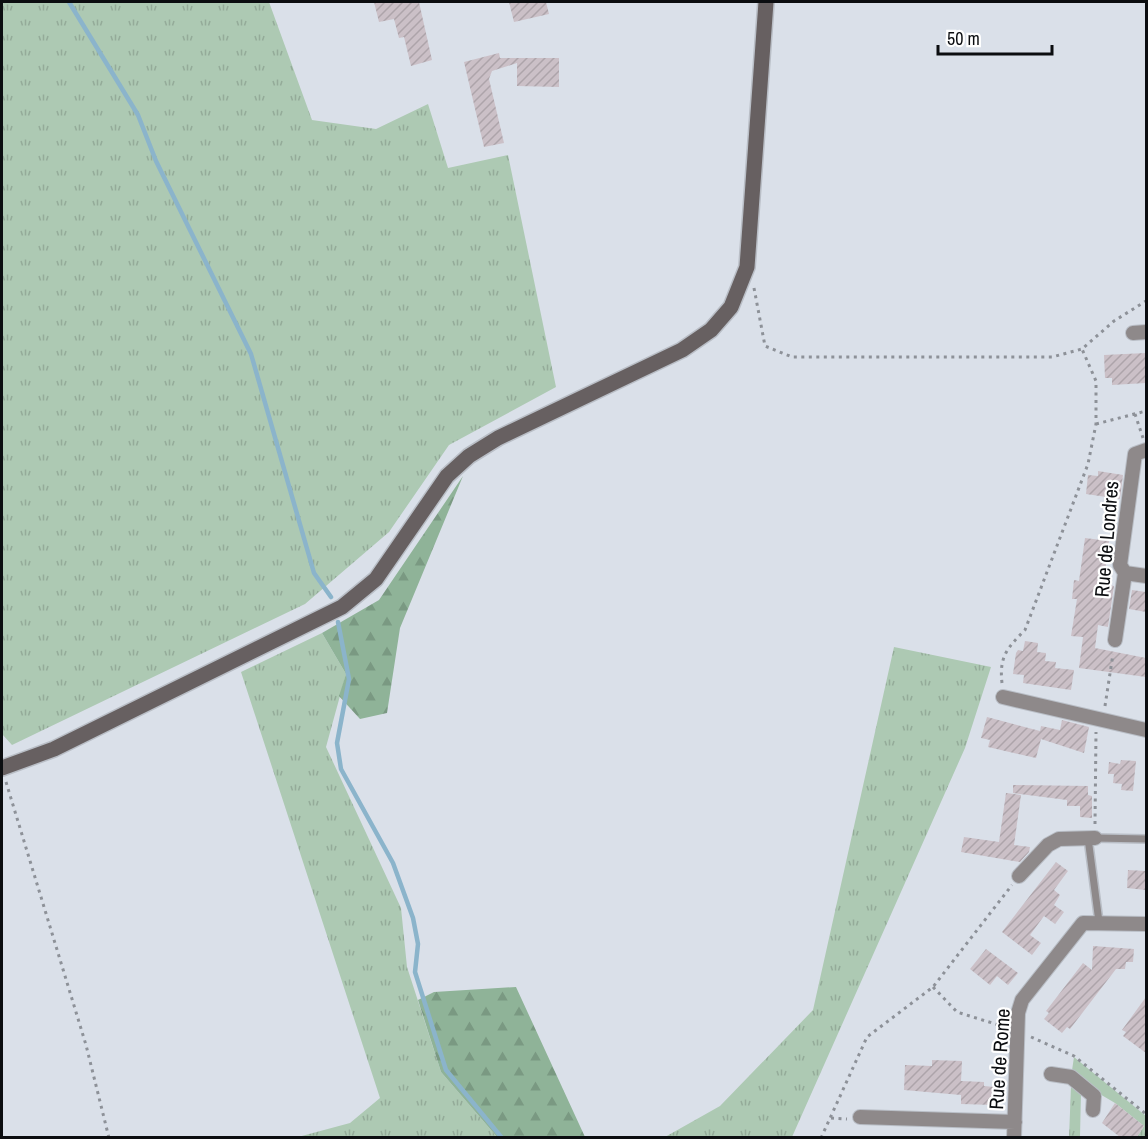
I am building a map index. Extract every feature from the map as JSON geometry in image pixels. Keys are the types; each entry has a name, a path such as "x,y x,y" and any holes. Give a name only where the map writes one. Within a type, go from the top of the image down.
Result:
{"street":[{"path":"2,768 54,749 342,608 376,579 447,476 469,456 498,438 682,350 711,330 731,307 747,267 766,2"},
{"name":"Rue de Londres","path":"1115,640 1125,573 1120,565 1130,476 1135,454 1146,448"},
{"path":"1125,573 1146,576"},
{"path":"1003,697 1146,730"},
{"path":"1019,876 1048,845 1059,839 1091,838"},
{"name":"Rue de Rome","path":"1014,1137 1018,1030 1022,1000 1083,923 1146,924"},
{"path":"1051,1074 1071,1077 1094,1096 1093,1110"},
{"path":"860,1117 1015,1122"}],"lane":[{"path":"1099,922 1091,838 1146,838"}],"path":[{"path":"747,267 758,302 765,346 792,357 1052,357 1082,349 1114,321 1146,301"},
{"path":"1003,697 1000,664 1010,645 1025,630 1088,464 1096,424 1096,381 1082,349"},
{"path":"1096,424 1146,411"},
{"path":"1135,414 1146,448"},
{"path":"1091,838 1099,720 1115,640"},
{"path":"2,768 86,1045 109,1137"},
{"path":"822,1137 867,1037 933,987 1019,876"},
{"path":"933,987 957,1012 1018,1030"}],"green space":[{"path":"2,2 269,2 312,120 376,129 428,104 448,168 508,155 556,387 449,445 389,532 305,604 12,745 2,734"},
{"path":"463,476 400,628 387,713 360,719 339,696 346,674 322,633 379,600"},
{"path":"322,633 346,674 326,747 401,908 407,967 441,1072 497,1137 298,1137 350,1123 380,1098 241,672"},
{"path":"894,647 991,667 965,748 792,1137 665,1137 720,1106 813,1010"},
{"path":"516,987 585,1137 497,1137 441,1072 418,1000 434,992"},
{"path":"1074,1057 1146,1116 1146,1137 1137,1137 1144,1126 1115,1103 1071,1077"},
{"path":"1071,1086 1081,1092 1080,1137 1069,1138"}],"building":[{"path":"374,2 419,2 432,60 411,66 404,37 399,38 394,19 379,22"},
{"path":"509,2 546,2 549,14 514,22"},
{"path":"499,53 500,58 559,58 559,87 517,86 517,63 492,71 489,79 504,143 484,147 464,62"},
{"path":"1146,353 1146,383 1112,385 1112,378 1105,378 1104,355"},
{"path":"1098,471 1123,475 1120,499 1086,494 1088,475 1098,476"},
{"path":"1085,538 1109,541 1104,580 1111,581 1110,585 1114,586 1108,627 1098,625 1095,648 1146,658 1146,677 1079,668 1083,637 1071,636 1077,599 1072,599 1074,580 1079,581"},
{"path":"1132,590 1146,592 1146,612 1129,609"},
{"path":"1025,641 1038,643 1037,652 1046,653 1045,661 1056,662 1055,668 1074,670 1071,690 1023,683 1024,675 1013,674 1016,653 1018,650 1023,651"},
{"path":"987,717 1040,731 1041,726 1060,730 1062,720 1089,727 1084,753 1041,739 1036,758 988,747 990,740 981,738"},
{"path":"1121,760 1136,761 1133,791 1121,790 1122,784 1113,783 1114,774 1108,774 1109,762 1120,764"},
{"path":"1013,785 1088,786 1088,795 1092,796 1092,818 1080,817 1080,806 1067,806 1067,800 1013,793"},
{"path":"1006,793 1021,795 1014,845 1030,847 1029,852 1020,862 961,852 964,837 999,842"},
{"path":"1056,862 1068,871 1054,890 1060,895 1054,905 1064,912 1055,924 1044,916 1030,935 1041,943 1032,955 1002,932"},
{"path":"1128,870 1146,871 1145,890 1127,888"},
{"path":"1093,946 1134,949 1133,962 1126,962 1125,969 1116,969 1070,1029 1067,1027 1062,1033 1044,1019 1049,1013 1046,1011 1083,963 1092,970"},
{"path":"986,949 1018,973 1008,985 997,976 990,985 970,969"},
{"path":"1146,997 1146,1053 1123,1036 1126,1032 1122,1030"},
{"path":"932,1060 962,1061 961,1081 984,1082 984,1086 994,1087 993,1105 961,1104 961,1095 904,1090 905,1065 932,1066"},
{"path":"1115,1103 1144,1126 1137,1137 1120,1137 1102,1123"}],"waterway":[{"path":"69,2 138,115 156,161 251,354 314,573 331,597"},
{"path":"338,622 349,679 337,743 341,769 393,863 413,918 418,944 415,972 446,1070 502,1138"}]}
